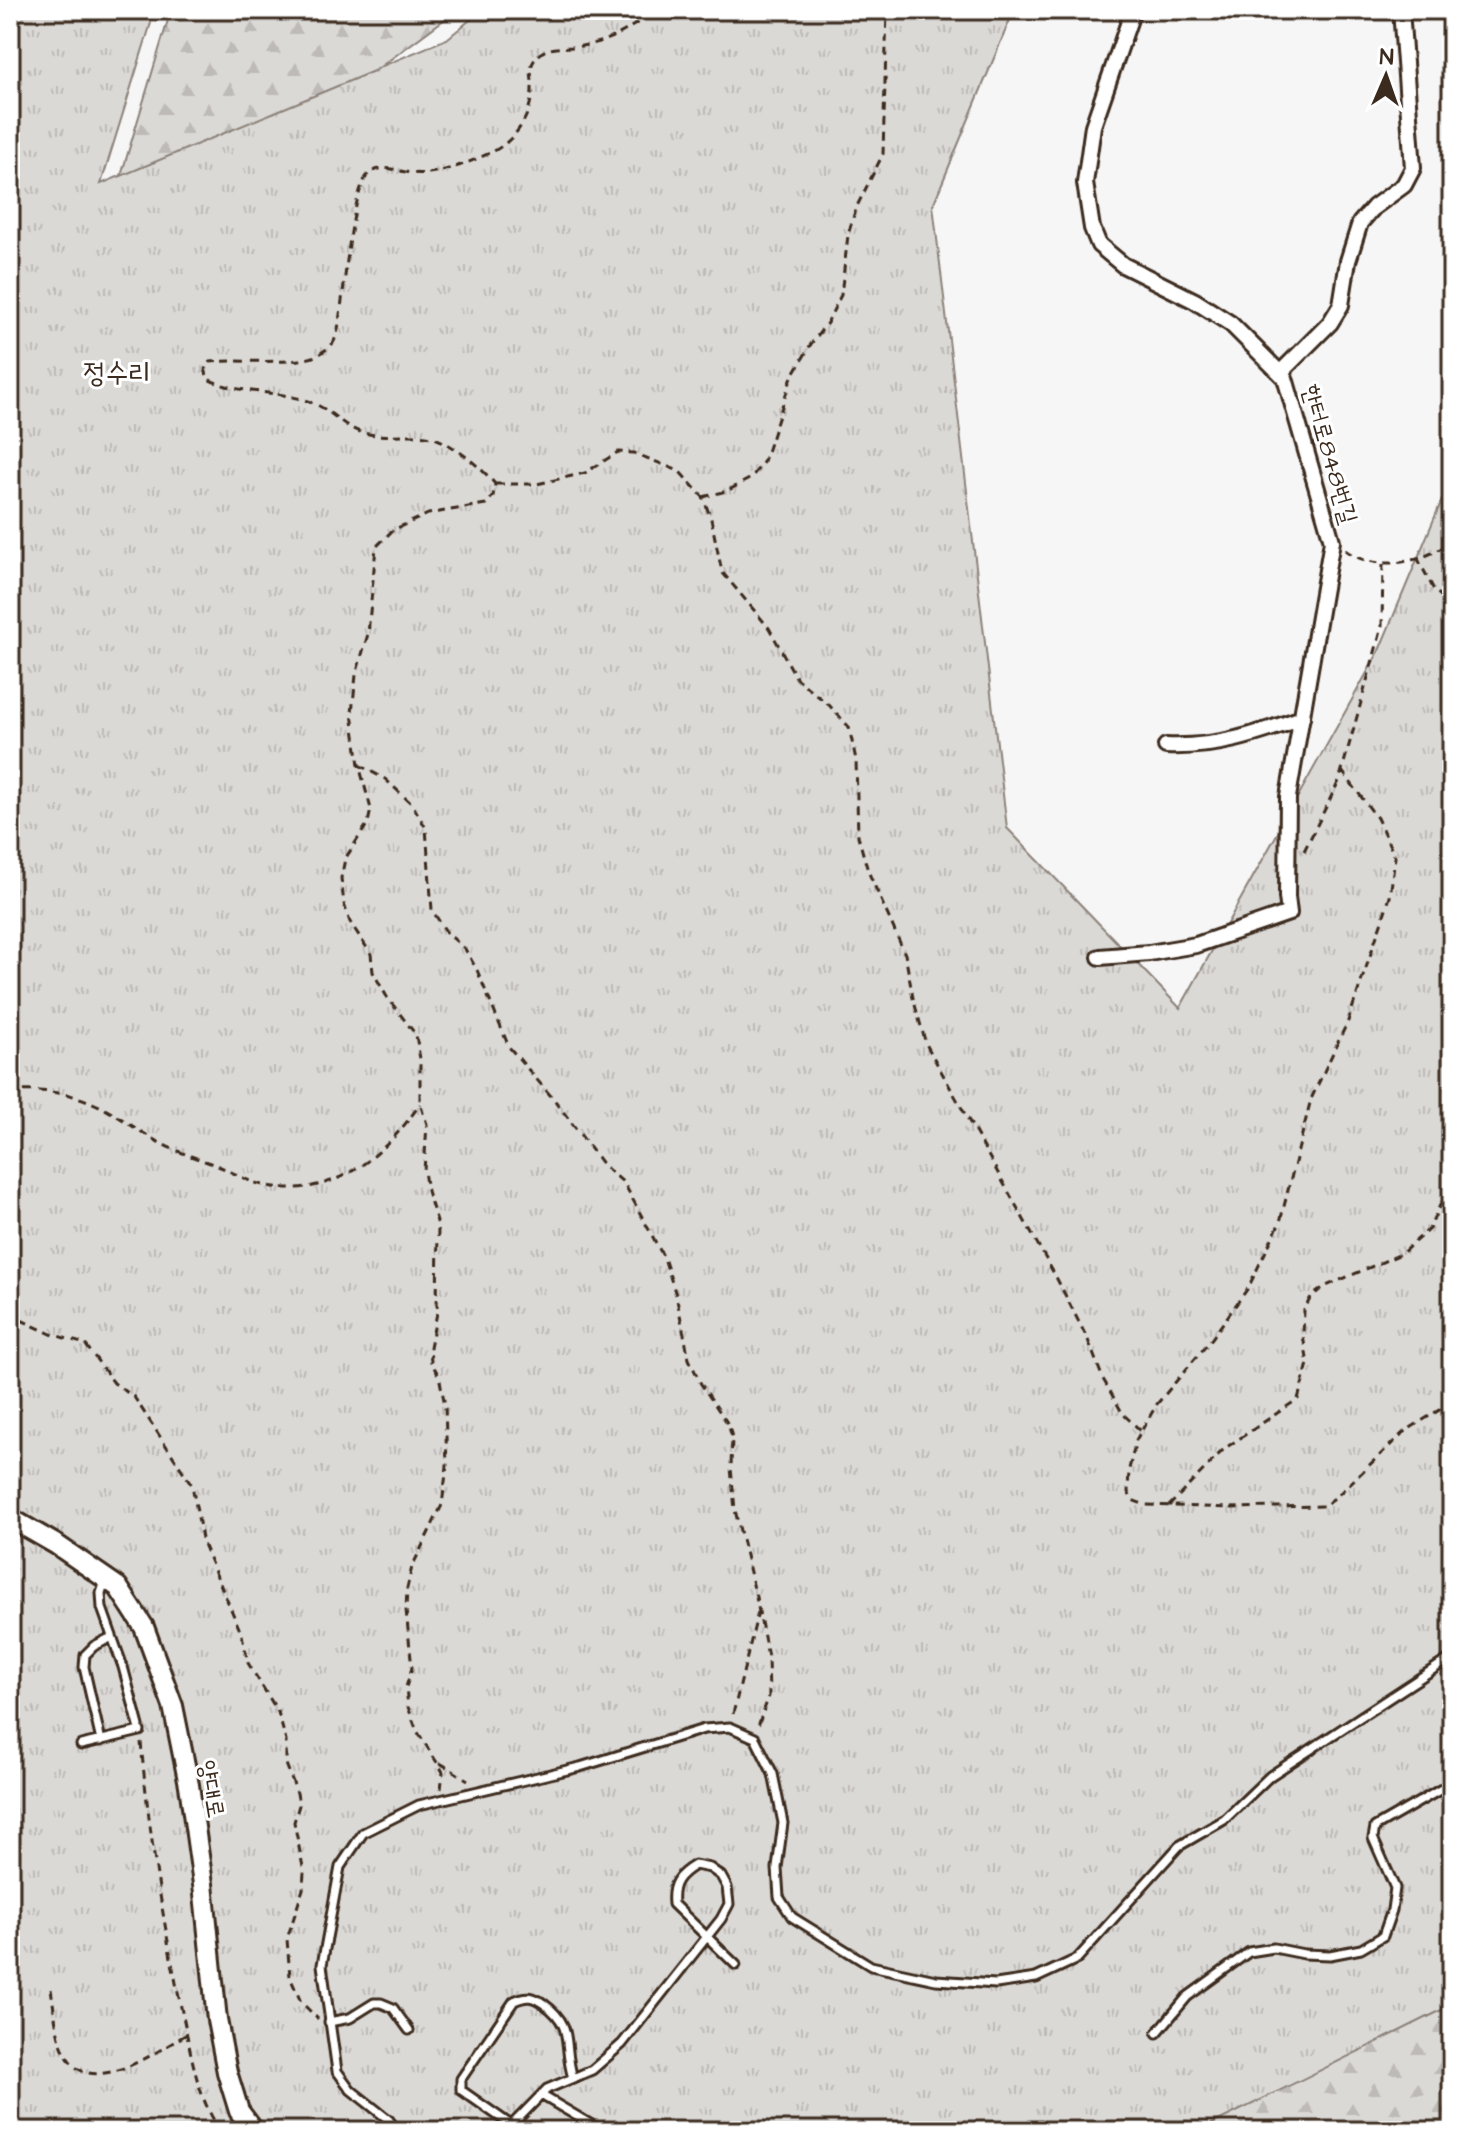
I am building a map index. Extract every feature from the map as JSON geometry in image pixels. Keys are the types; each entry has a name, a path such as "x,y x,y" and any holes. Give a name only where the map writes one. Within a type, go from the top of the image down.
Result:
{"street":[{"name":"한터로848번길","path":"1100,957 1196,945 1289,913 1288,797 1332,541 1285,378 1231,324 1195,301 1123,265 1099,245 1092,228 1085,183 1093,126 1133,10"},
{"path":"1280,373 1330,323 1341,305 1348,261 1360,223 1374,207 1404,185 1413,168 1401,10"},
{"path":"1166,746 1197,747 1243,739 1302,718"},
{"name":"양대로","path":"10,1518 57,1545 118,1587 144,1627 173,1706 189,1785 217,2020 227,2072 239,2111 254,2131"}],"lane":[{"path":"81,1745 139,1728 102,1608 101,1593 106,1579"},
{"path":"101,1741 84,1667 85,1655 94,1646 112,1637"},
{"path":"397,2131 389,2120 351,2090 337,2071 322,1965 340,1867 363,1833 419,1805 580,1767 704,1729 730,1727 755,1738 773,1774 783,1823 777,1868 779,1897 792,1917 871,1966 936,1980 996,1984 1036,1978 1077,1959 1179,1846 1224,1820 1270,1776 1452,1657"},
{"path":"1157,2033 1187,1997 1249,1952 1274,1948 1330,1955 1361,1949 1383,1936 1392,1910 1395,1888 1373,1838 1375,1827 1452,1783"},
{"path":"573,2078 566,2057 565,2025 559,2014 534,1997 524,1996 514,2001 461,2079 461,2090 509,2128 547,2089 592,2070 622,2044 707,1935 721,1919 729,1904 727,1887 721,1876 710,1868 695,1865 676,1879 673,1904 707,1935 736,1965"},
{"path":"329,2022 350,2018 374,2003 381,2003 393,2008 409,2030"},
{"path":"541,2095 602,2131"}],"path":[{"path":"655,10 625,32 603,42 547,49 535,57 531,68 533,91 527,116 516,134 495,150 428,174 387,168 372,170 363,179 354,207 347,271 332,344 310,358 210,362 205,369 208,379 224,387 295,396 320,406 344,426 367,434 431,437 463,455 495,484 537,484 585,473 618,452 634,453 679,471 703,497 722,572 769,628 797,679 829,705 849,727 856,760 858,836 868,871 905,954 926,1044 1051,1266 1088,1340 1103,1379 1123,1414 1141,1431"},
{"path":"703,497 727,491 751,478 764,461 791,379 841,295 848,235 856,208 883,154 887,10"},
{"path":"438,1800 443,1772 408,1707 406,1687 412,1668 406,1610 412,1567 442,1505 447,1466 445,1405 439,1376 431,1362 430,1347 437,1313 438,1225 424,1171 427,1124 420,1104 420,1059 416,1035 387,997 373,972 371,954 350,922 341,878 345,859 368,823 371,809 359,765 352,713 356,675 368,634 376,547 393,530 428,514 486,504 493,496 495,484"},
{"path":"1332,541 1350,554 1383,564 1400,563 1444,547 1452,541"},
{"path":"1417,557 1434,590 1452,606"},
{"path":"1300,860 1342,771 1382,627 1383,564"},
{"path":"359,765 385,779 412,804 426,828 432,910 447,933 465,949 477,970 509,1047 556,1102 603,1165 624,1183 664,1258 676,1295 689,1359 701,1384 728,1424 732,1437 735,1510 768,1657 769,1696 755,1738"},
{"path":"1342,771 1377,818 1395,857 1390,897 1348,1021 1311,1099 1280,1222 1248,1288 1210,1341 1157,1404 1141,1431 1129,1469 1128,1492 1132,1500 1145,1505 1229,1508 1324,1506 1346,1489 1404,1432 1452,1402"},
{"path":"10,1091 36,1090 87,1100 162,1144 261,1185 283,1188 313,1188 345,1175 381,1150 420,1104"},
{"path":"1169,1506 1224,1449 1298,1399 1308,1364 1303,1336 1304,1310 1311,1297 1324,1287 1401,1254 1429,1229 1452,1179"},
{"path":"10,1311 19,1319 51,1334 85,1344 114,1383 134,1397 192,1485 203,1544 242,1635 248,1663 278,1712 286,1741 286,1764 299,1805 294,1822 304,1872 303,1889 287,1939 290,1977 301,2002 315,2018 329,2022"},
{"path":"730,1727 759,1608"},
{"path":"139,1728 168,1939 187,2034 196,2077 213,2120 221,2131"},
{"path":"437,1761 489,1788"},
{"path":"51,1989 61,2044 68,2059 84,2073 121,2069 187,2034"}],"green space":[{"path":"10,10 155,10 101,184 447,39 482,10 1014,10 933,205 1007,828 1180,1008 1378,653 1452,476 1452,2005 1262,2100 1213,2131 10,2131"},
{"path":"171,10 457,10 376,70 121,176"},
{"path":"1452,2005 1452,2131 1198,2131"}],"district":[{"name":"정수리","path":"117,372"}]}
